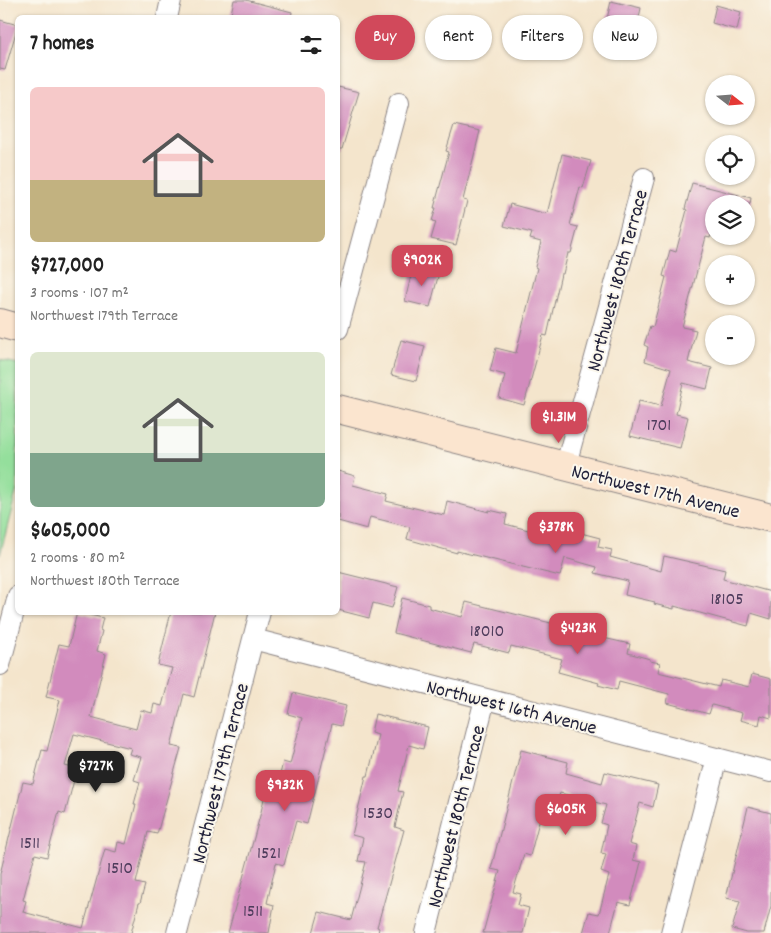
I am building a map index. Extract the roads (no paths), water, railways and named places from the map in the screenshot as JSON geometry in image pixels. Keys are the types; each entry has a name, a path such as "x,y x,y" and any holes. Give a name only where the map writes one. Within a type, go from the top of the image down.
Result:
{"street":[{"path":"168,15 171,0"},
{"path":"340,322 399,103"},
{"name":"Northwest 180th Terrace","path":"565,468 644,178"},
{"path":"0,323 15,327"},
{"name":"Northwest 17th Avenue","path":"340,411 771,518"},
{"path":"0,665 15,608"},
{"name":"Northwest 179th Terrace","path":"178,933 259,615"},
{"name":"Northwest 16th Avenue","path":"253,639 771,772"},
{"name":"Northwest 180th Terrace","path":"426,933 484,699"},
{"path":"671,933 717,758"}]}
